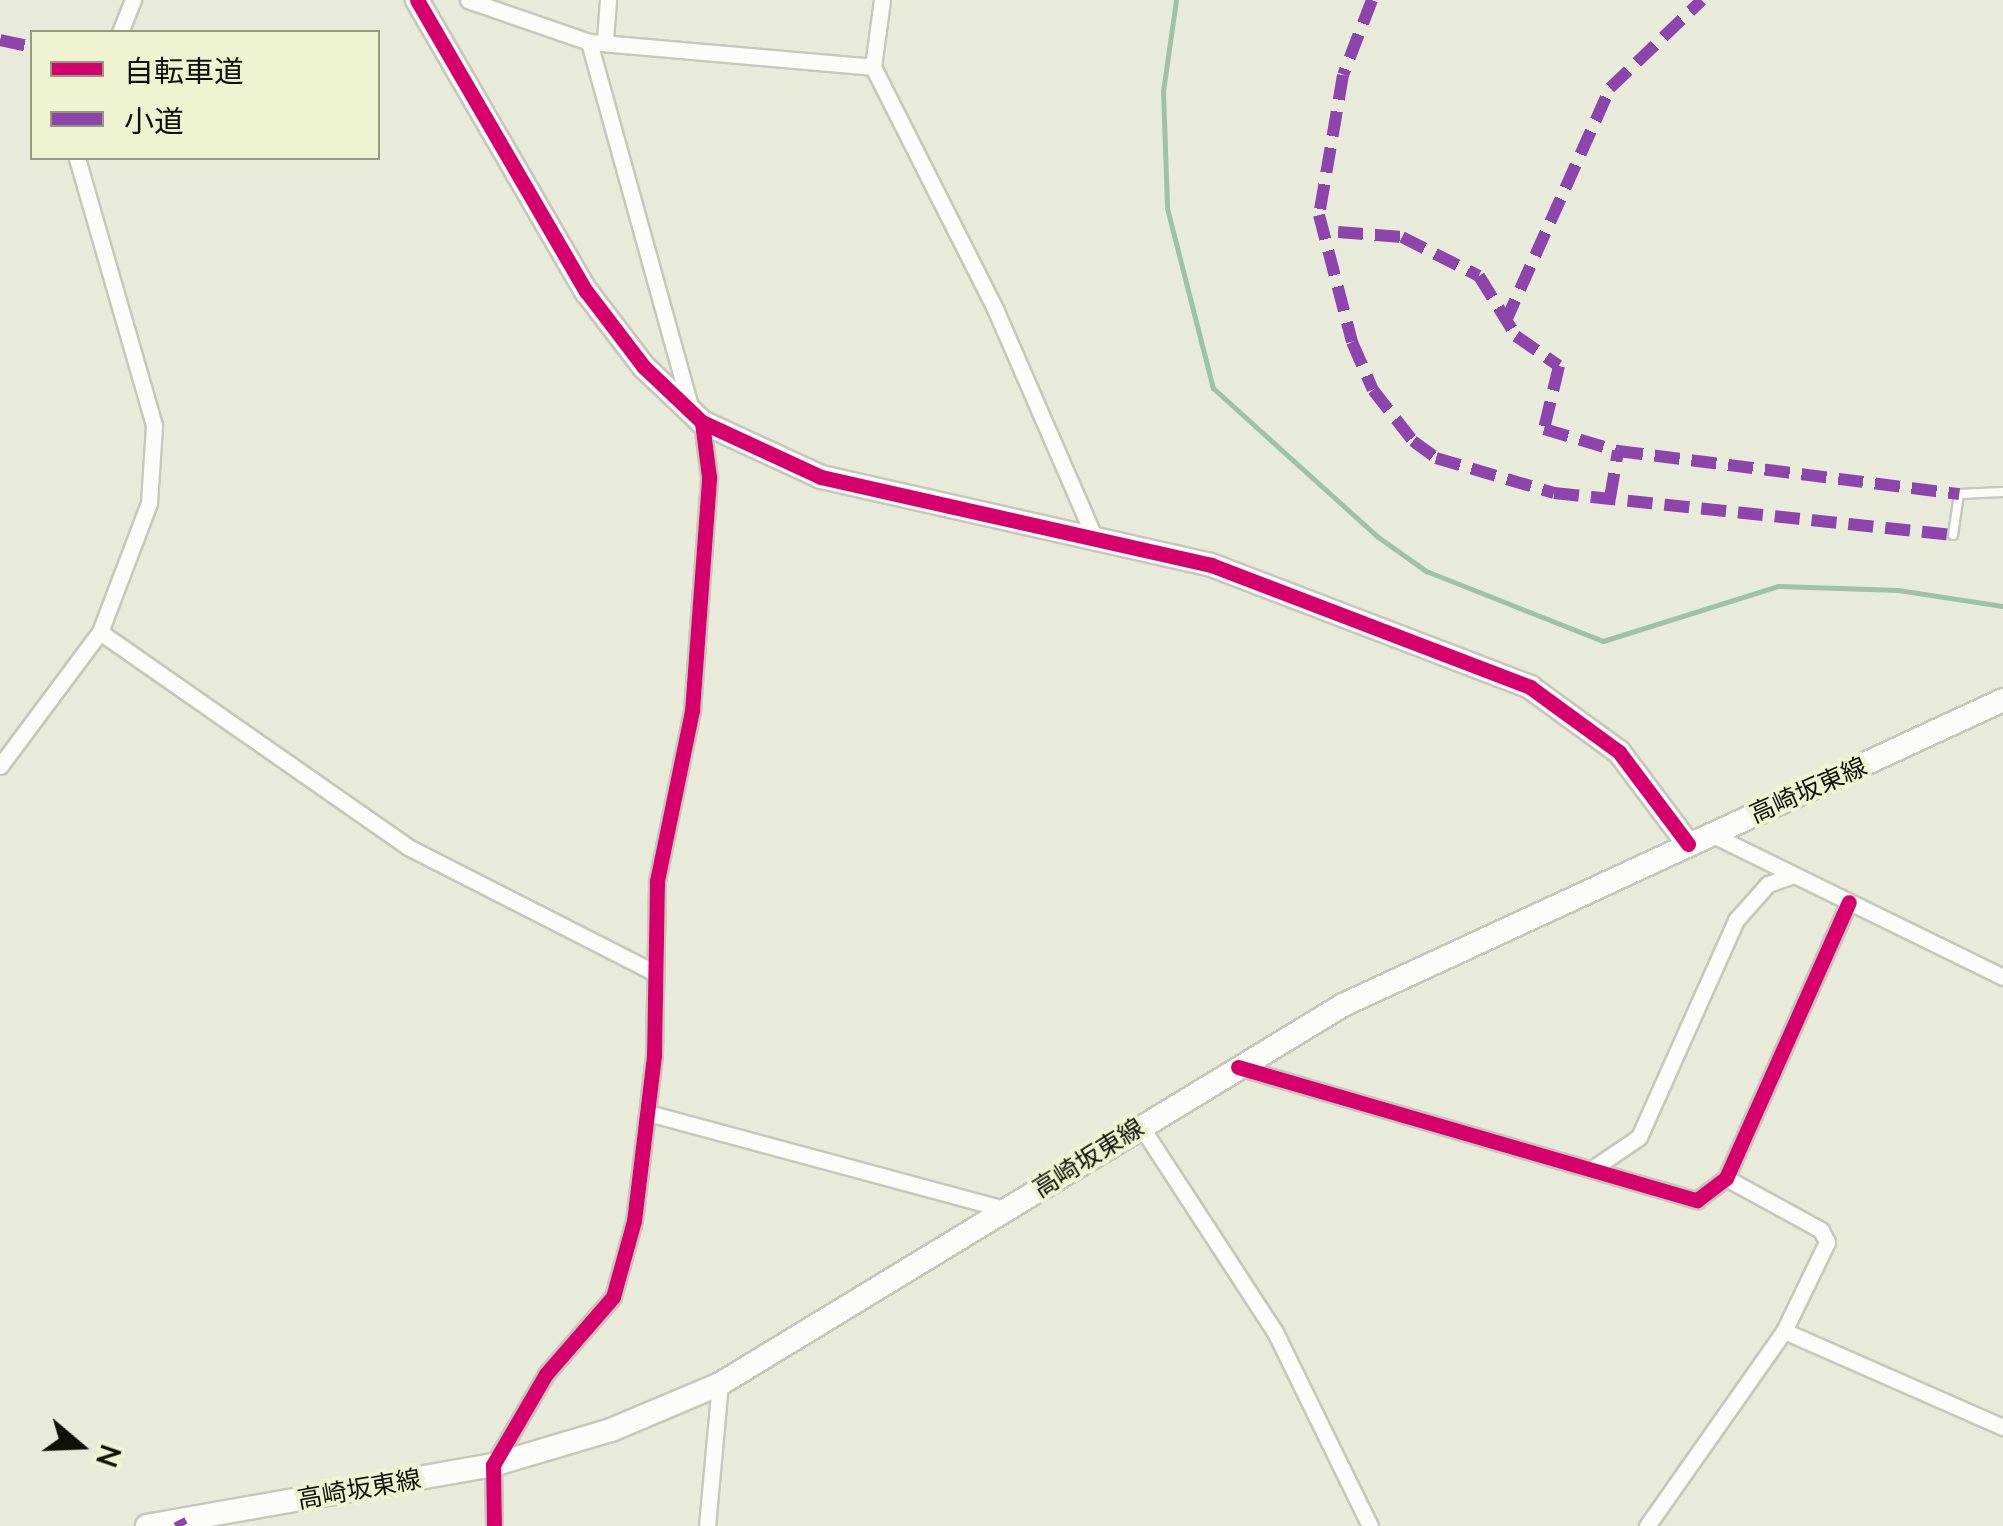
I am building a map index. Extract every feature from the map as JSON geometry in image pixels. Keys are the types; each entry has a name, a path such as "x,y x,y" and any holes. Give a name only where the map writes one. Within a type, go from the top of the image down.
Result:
{"main road":[{"path":"417,0 586,292 644,367 697,417 821,477 1093,534 1304,598 1554,699 1619,752 1688,844"},
{"name":"高崎坂東線","path":"148,1526 492,1464 611,1430 720,1384 1343,1005 2003,700"}],"street":[{"path":"121,30 133,0"},
{"path":"468,0 598,41 873,67"},
{"path":"494,1526 492,1464 546,1374 613,1297 634,1221 648,1113 656,881 692,710 708,477 697,417 598,41 608,0"},
{"path":"882,0 873,67 996,311 1093,534"},
{"path":"0,766 100,632 149,503 154,424 78,160"},
{"path":"100,632 408,846 654,972"},
{"path":"1711,834 2003,977"},
{"path":"1592,1169 1640,1137 1736,920 1768,884 1791,876"},
{"path":"1238,1067 1686,1200 1708,1197 1726,1178 1850,902"},
{"path":"648,1113 1007,1210"},
{"path":"1140,1125 1275,1332 1370,1526"},
{"path":"1647,1526 1784,1332 1826,1236 1726,1178"},
{"path":"1784,1332 2003,1427"},
{"path":"707,1526 720,1384"}],"lane":[{"path":"1953,535 1959,494 2003,492"}],"waterway":[{"path":"1176,0 1163,91 1167,208 1213,388 1378,537 1426,571 1603,641 1779,586 1898,590 2003,606"}],"marked path":[{"path":"1372,0 1343,75 1319,215 1352,342 1373,390 1413,441 1436,458 1554,493 1953,535"},
{"path":"1505,323 1610,88 1702,0"},
{"path":"0,40 30,47"},
{"path":"1338,232 1402,237 1479,276 1516,336 1559,366 1544,429 1618,451"},
{"path":"1610,498 1618,451 1959,494"},
{"path":"179,1520 182,1526"}],"cycle path":[{"path":"417,0 586,291 644,367 702,422 821,477 1211,565 1530,687 1619,752 1688,844"},
{"path":"494,1526 493,1465 546,1374 613,1297 634,1221 654,1055 657,881 692,711 709,477 702,422"},
{"path":"1238,1067 1697,1200 1726,1178 1849,902"}]}
